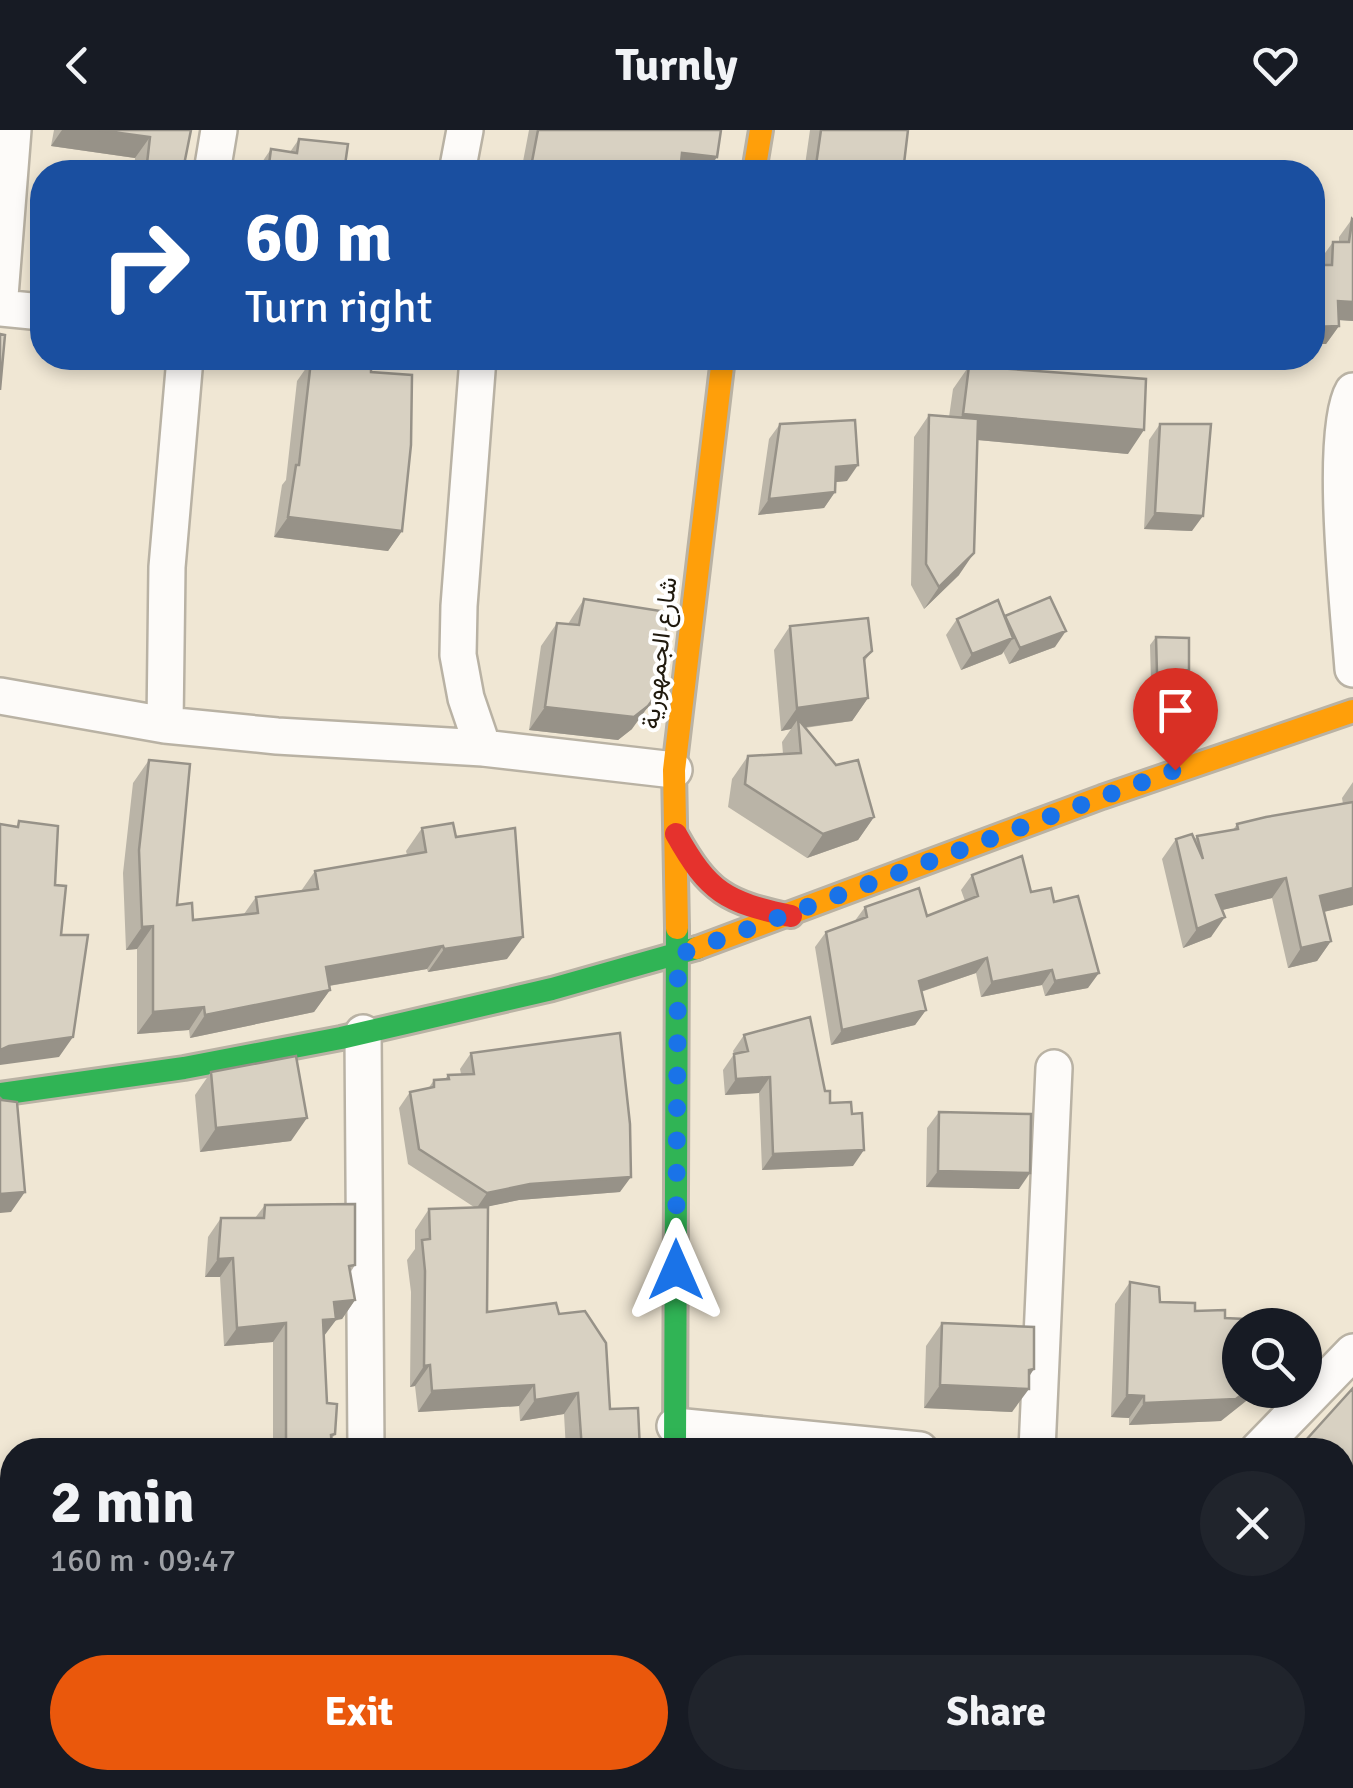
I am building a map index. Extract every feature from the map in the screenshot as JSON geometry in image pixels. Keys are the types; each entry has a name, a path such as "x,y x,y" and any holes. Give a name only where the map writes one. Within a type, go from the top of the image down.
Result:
{"main road":[{"path":"756,160 761,130"},
{"name":"شارع الجمهورية","path":"675,1438 678,955 674,770 721,370"},
{"path":"0,1094 184,1068 363,1033 678,955 1120,790 1353,711"},
{"path":"676,834 694,868 714,888 738,905 791,916"}],"street":[{"path":"0,296 14,130"},
{"path":"214,160 219,130"},
{"path":"460,160 466,130"},
{"path":"0,308 30,311"},
{"path":"165,725 168,567 185,370"},
{"path":"477,370 458,655 466,698 483,748"},
{"path":"1353,391 1342,417 1345,566 1353,669"},
{"path":"0,696 165,725 483,748 674,770"},
{"path":"363,1033 366,1438"},
{"path":"1038,1438 1054,1068"},
{"path":"1270,1438 1353,1352"}],"building":[{"path":"98,130 191,130 185,160 147,160 150,137"},
{"path":"538,130 721,130 717,157 682,153 681,160 532,160"},
{"path":"821,130 908,130 904,160 817,160"},
{"path":"299,139 348,144 346,160 270,160 271,149 297,153"},
{"path":"1352,219 1353,302 1338,301 1339,326 1325,327 1325,265 1332,265 1333,242 1349,242"},
{"path":"0,334 5,335 0,390"},
{"path":"310,370 412,375 411,445 402,531 288,517 299,465"},
{"path":"968,370 1146,379 1144,430 963,414"},
{"path":"929,415 978,419 974,553 939,587 926,564"},
{"path":"855,420 858,465 836,467 835,492 769,499 780,424"},
{"path":"1160,424 1211,424 1203,516 1155,513"},
{"path":"1050,597 1066,631 1020,648 1005,616"},
{"path":"584,599 667,612 663,686 634,717 545,707 557,623 579,625"},
{"path":"998,600 1013,638 972,654 957,619"},
{"path":"868,618 872,651 864,658 868,698 797,708 790,626"},
{"path":"1156,637 1189,638 1189,670 1157,673"},
{"path":"798,719 836,765 858,760 874,817 823,834 745,784 748,756 801,753"},
{"path":"149,760 190,764 177,905 192,903 193,920 258,913 256,897 318,889 315,871 426,852 422,828 453,823 456,837 515,828 523,937 444,949 443,946 326,967 330,990 205,1015 204,1007 153,1012 153,926 142,927 139,850"},
{"path":"1353,802 1353,888 1320,896 1331,941 1301,948 1286,878 1216,895 1225,917 1197,929 1176,839 1192,834 1203,859 1197,836 1238,829 1237,824 1266,817"},
{"path":"19,821 58,826 55,885 66,886 61,935 88,935 73,1037 0,1050 0,824 18,827"},
{"path":"1022,856 1031,892 1051,888 1054,902 1078,896 1099,973 1055,981 1052,970 992,982 987,958 919,981 926,1010 842,1030 826,932 867,917 865,907 919,888 927,916 978,896 972,875"},
{"path":"810,1017 825,1091 830,1091 830,1103 851,1102 852,1114 862,1113 864,1150 773,1154 770,1077 736,1079 734,1054 748,1051 744,1035"},
{"path":"620,1033 630,1124 631,1177 530,1184 487,1193 419,1149 410,1092 434,1087 434,1080 449,1079 448,1075 474,1074 471,1053"},
{"path":"296,1056 307,1118 216,1128 211,1072"},
{"path":"0,1098 17,1102 25,1192 0,1194"},
{"path":"939,1112 1031,1114 1030,1173 938,1171"},
{"path":"355,1204 355,1265 349,1266 355,1300 334,1302 336,1319 323,1320 327,1403 337,1404 335,1434 331,1438 286,1438 286,1323 237,1328 233,1258 218,1259 221,1218 264,1218 265,1205"},
{"path":"488,1207 487,1312 556,1303 559,1314 585,1311 606,1343 610,1409 638,1408 639,1438 581,1438 578,1393 535,1400 534,1385 432,1391 430,1365 424,1366 422,1240 430,1239 429,1209"},
{"path":"1130,1282 1159,1287 1160,1302 1195,1303 1195,1311 1222,1310 1222,1400 1144,1403 1144,1396 1127,1395"},
{"path":"942,1323 1034,1327 1034,1369 1029,1370 1029,1389 940,1385"},
{"path":"1353,1388 1353,1438 1308,1438"}],"traffic: fast":[{"path":"675,1438 677,928"},
{"path":"0,1094 184,1068 341,1038 552,989 697,948"}],"traffic: slow":[{"path":"756,160 761,130"},
{"path":"677,928 674,770 722,370"},
{"path":"697,948 1102,797 1353,711"}],"traffic: jam":[{"path":"676,834 699,870 722,892 750,906 791,916"}],"route":[{"path":"676,1270 678,955 1175,770"}]}
